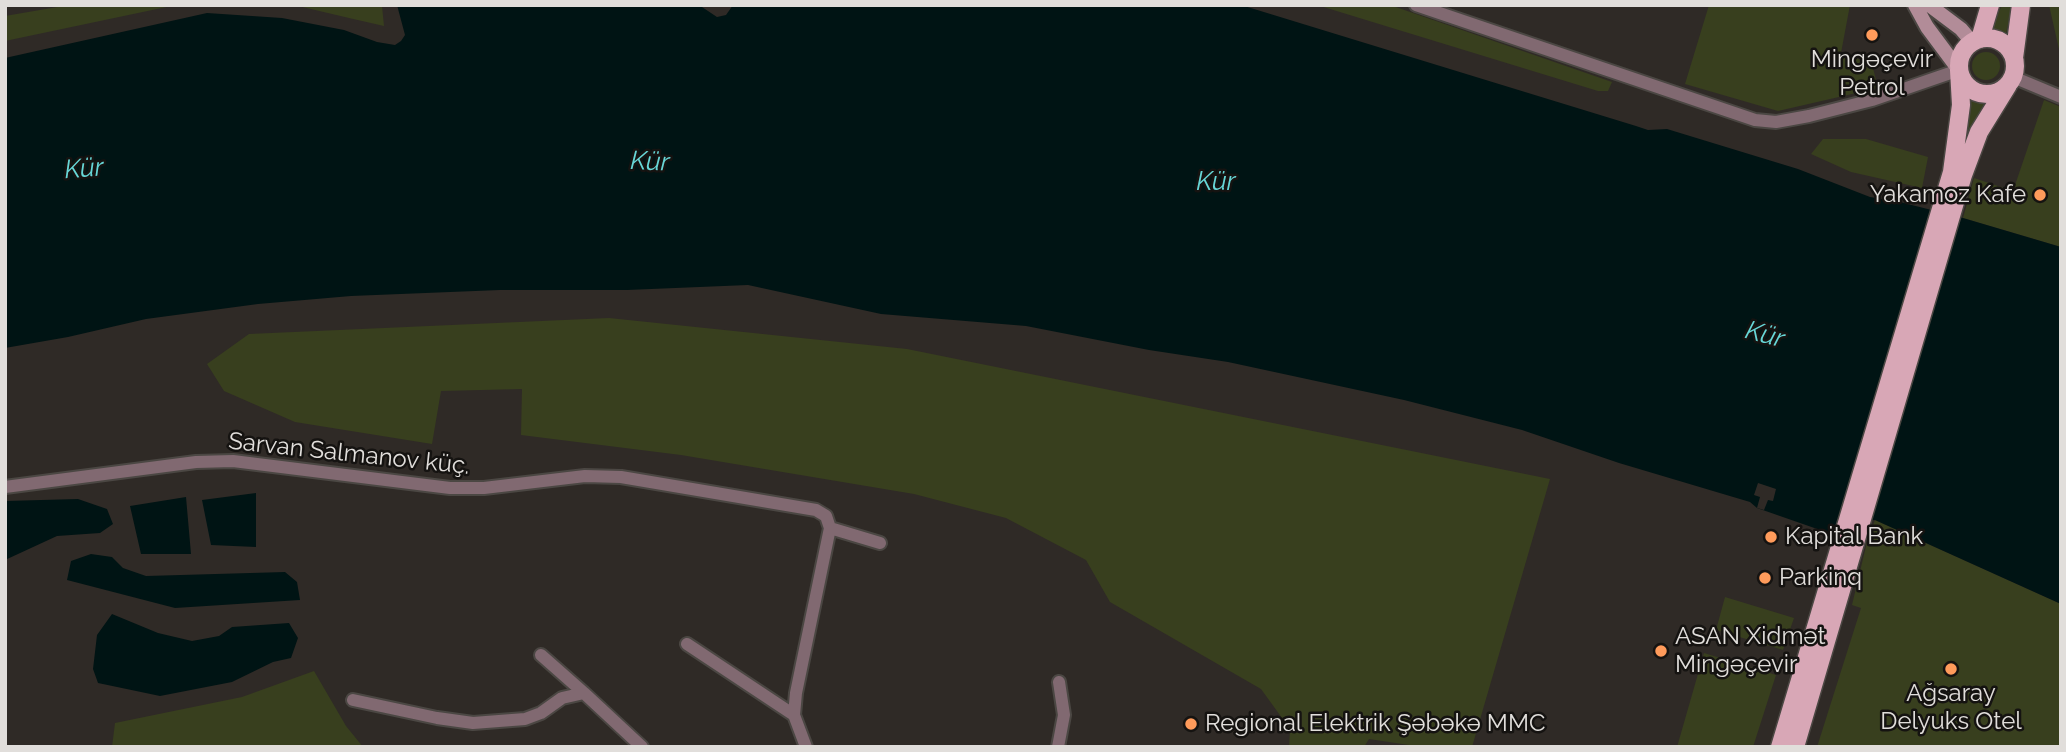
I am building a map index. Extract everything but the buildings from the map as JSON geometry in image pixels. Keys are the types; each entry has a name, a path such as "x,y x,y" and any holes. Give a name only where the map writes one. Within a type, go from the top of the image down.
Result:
{"main road":[{"path":"1915,5 1927,27 1959,70 1961,79 1974,92 1992,94 2010,81"},
{"path":"1928,5 1976,40 1989,38 2004,44 2014,58"},
{"path":"1958,173 1961,54 1976,40 1990,5"},
{"path":"1795,747 1835,594 1958,173 2010,81 2021,5"},
{"path":"1780,747 1835,594"}],"street":[{"path":"1416,5 1755,120 1776,122 1809,116 1872,100 1959,70"},
{"path":"2010,81 2061,97"},
{"name":"Sarvan Salmanov küç.","path":"5,487 196,462 233,461 450,488 484,488 585,476 621,477 816,510 826,516 830,528"},
{"path":"806,747 794,715 796,692 830,528 880,543"},
{"path":"687,644 794,715"},
{"path":"541,655 642,747"},
{"path":"1059,682 1064,715 1059,747"},
{"path":"353,701 474,723 525,719 541,713 562,698 584,693"}],"green space":[{"path":"69,5 176,5 5,41 5,16"},
{"path":"294,5 382,6 384,26 349,18"},
{"path":"1317,5 1390,5 1612,82 1608,91 1598,91"},
{"path":"1709,5 1850,5 1841,53 1872,64 1878,88 1778,111 1685,84"},
{"path":"2002,5 2012,5 2006,34 1991,29"},
{"path":"2049,5 2061,5 2061,58"},
{"path":"1986,52 1996,56 2000,66 1996,76 1986,80 1976,76 1972,66 1976,56"},
{"path":"1970,99 1984,104 1967,141"},
{"path":"2044,100 2061,107 2061,247 1963,218 1974,178 2013,191"},
{"path":"1823,139 1866,139 1928,157 1922,188 1851,172 1811,154"},
{"path":"609,318 907,349 1550,479 1472,747 1422,747 1369,739 1364,747 1289,747 1290,729 1261,689 1110,602 1086,560 1006,518 914,494 681,455 521,435 522,389 441,391 432,444 295,422 224,391 207,364 249,334"},
{"name":"Ağsaray Delyuks Otel","path":"1875,520 2061,604 2061,747 1817,747 1861,608 1852,605"},
{"path":"1725,597 1794,618 1783,650 1716,630"},
{"path":"1704,653 1776,675 1753,747 1677,747"},
{"path":"314,671 346,726 363,747 112,747 115,723 242,697"}],"water":[{"name":"Kür","path":"397,5 699,5 717,17 726,15 733,5 1241,5 1648,130 1667,129 1798,169 1870,197 1963,218 2061,247 2061,604 1875,520 1859,521 1830,532 1823,531 1757,508 1750,502 1619,463 1522,430 1404,400 1228,362 1026,326 881,314 748,285 351,296 258,304 146,319 5,348 5,58 207,13 282,18 344,30 377,42 395,45 405,35"},
{"path":"256,493 256,547 211,545 202,500"},
{"path":"186,497 191,554 141,554 130,506"},
{"path":"78,499 107,509 113,524 100,533 57,536 5,560 5,501"},
{"path":"91,554 112,557 123,568 146,576 285,572 297,582 300,600 175,608 67,580 71,561"},
{"path":"112,614 158,633 192,641 219,636 232,627 289,623 298,638 291,658 273,662 232,682 160,696 98,683 93,669 97,635"}],"pier":[{"path":"1758,483 1776,489 1773,501 1768,500 1764,510 1757,508 1760,497 1754,495"}],"place":[{"name":"Mingəçevir Petrol","path":"1872,35"},
{"name":"Yakamoz Kafe","path":"2040,195"},
{"name":"Kapital Bank","path":"1771,537"},
{"name":"Parkinq","path":"1765,578"},
{"name":"ASAN Xidmət Mingəçevir","path":"1661,651"},
{"name":"Ağsaray Delyuks Otel","path":"1951,669"},
{"name":"Regional Elektrik Şəbəkə MMC","path":"1191,724"}]}
